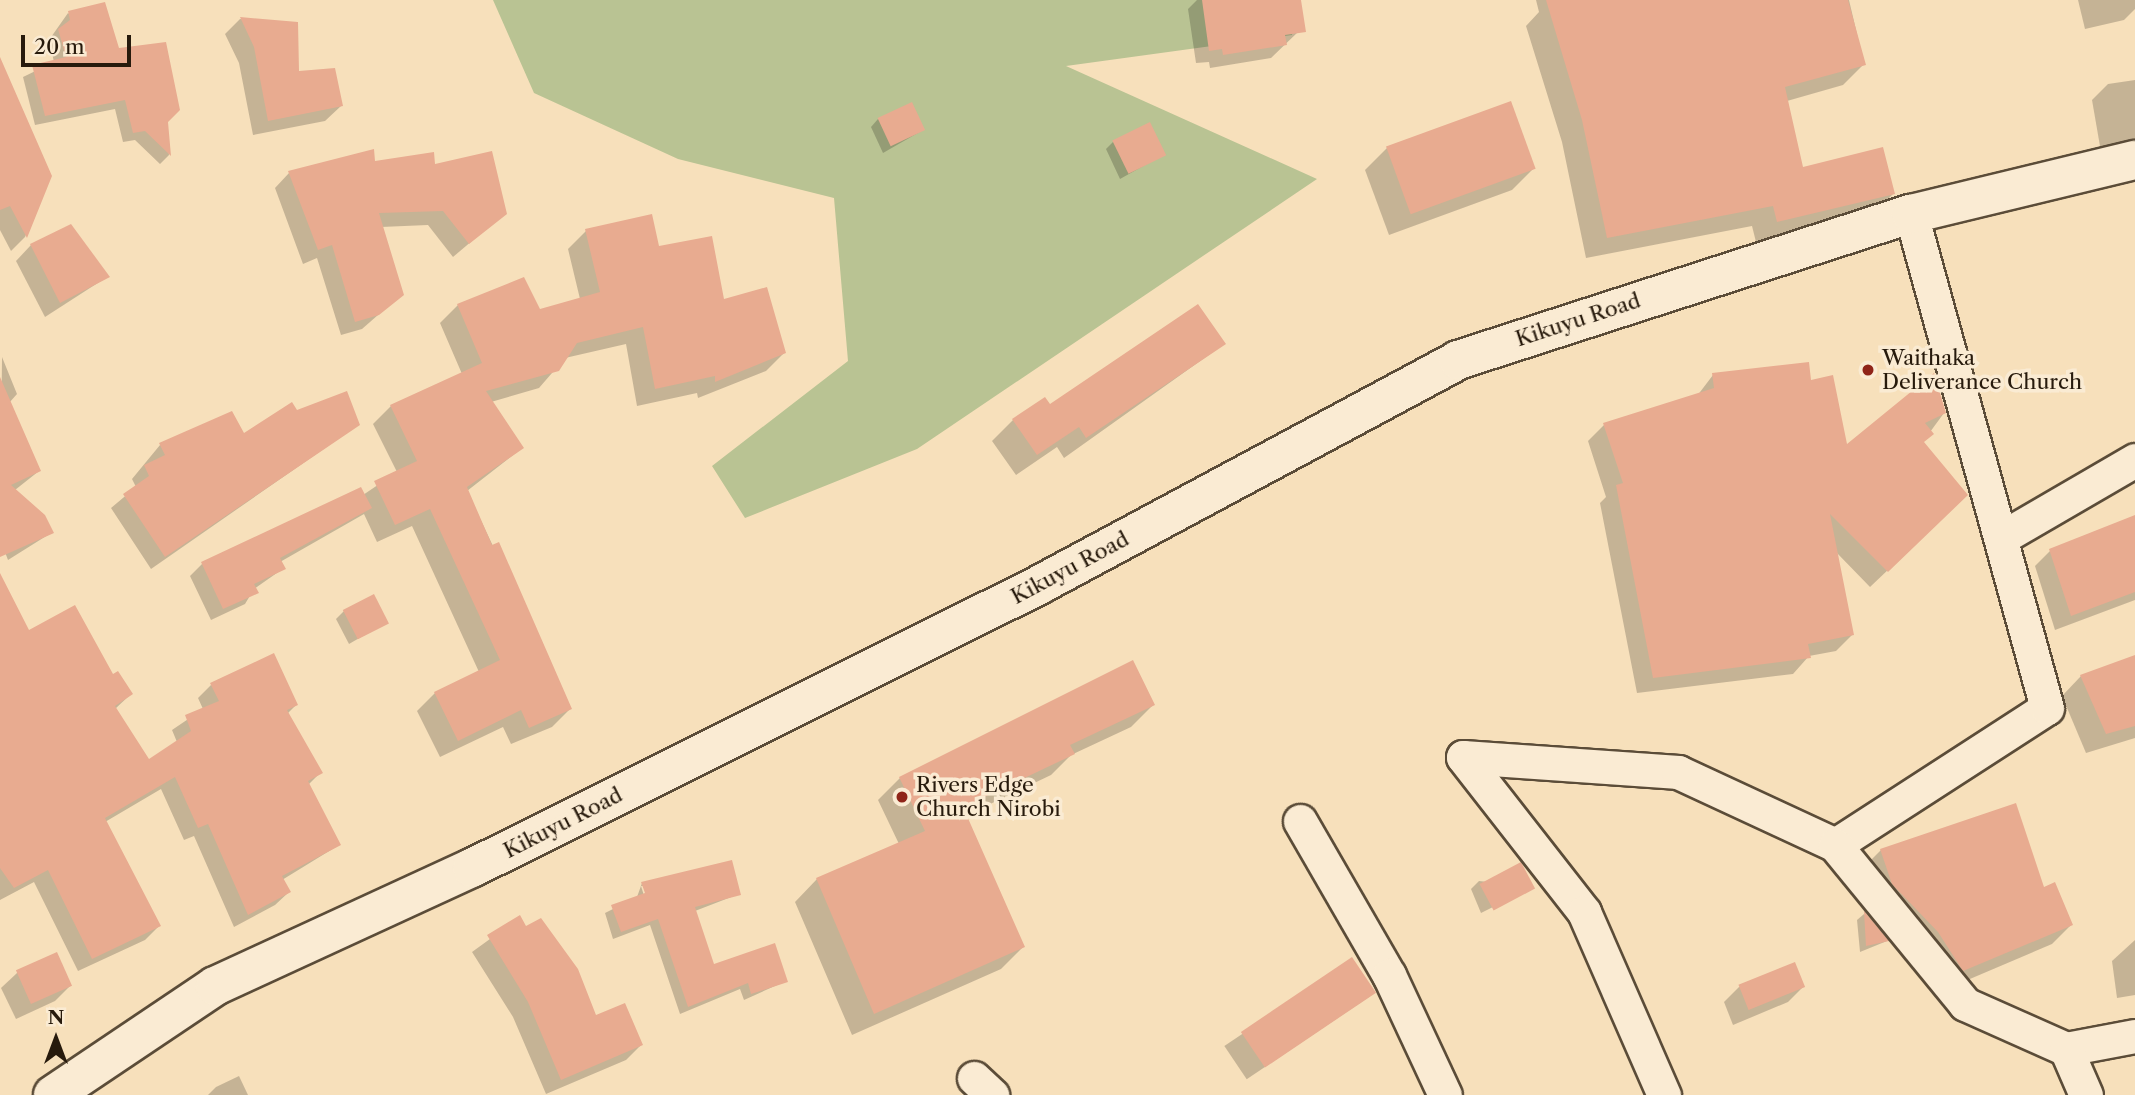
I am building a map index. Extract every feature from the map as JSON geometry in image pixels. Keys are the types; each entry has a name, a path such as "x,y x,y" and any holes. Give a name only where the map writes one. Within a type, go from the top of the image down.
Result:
{"main road":[{"name":"Kikuyu Road","path":"52,1095 215,986 472,868 1039,585 1458,360 1911,214 2135,160"}],"street":[{"path":"1835,845 2048,708 1911,214"},
{"path":"2001,538 2135,460"},
{"path":"1664,1095 1584,912 1462,757 1678,772 1835,845 1965,1004 2066,1049 2135,1035"},
{"path":"1300,821 1389,975 1445,1095"},
{"path":"2066,1049 2086,1095"}],"green space":[{"path":"493,0 1297,0 1292,35 1066,66 1317,179 917,449 745,518 712,466 848,361 834,198 678,159 534,93"}],"building":[{"path":"1202,0 1301,0 1306,32 1285,35 1287,45 1223,55 1222,49 1209,51"},
{"path":"1546,0 1848,0 1866,65 1785,87 1803,167 1883,147 1895,194 1777,222 1773,206 1607,238 1582,120"},
{"path":"105,2 119,48 166,42 180,110 168,122 171,156 145,131 133,133 125,100 45,116 32,65 66,57 58,29 70,20 68,11"},
{"path":"240,17 298,22 299,71 335,68 343,106 268,121 254,47"},
{"path":"0,57 52,176 27,238 10,206 0,210"},
{"path":"1511,101 1536,169 1411,214 1386,146"},
{"path":"912,102 925,130 891,146 878,118"},
{"path":"1150,122 1166,155 1128,174 1112,140"},
{"path":"374,149 375,161 434,152 435,164 492,151 507,214 469,244 443,211 379,213 404,295 379,315 355,322 332,245 318,250 288,171"},
{"path":"652,214 659,246 712,236 724,299 767,287 786,353 715,382 715,376 655,389 643,327 577,343 559,371 486,391 524,448 467,487 492,545 499,542 572,709 529,728 521,710 458,741 434,692 500,660 430,509 395,525 374,481 417,461 390,405 482,363 457,304 524,277 540,309 600,292 585,229"},
{"path":"71,224 110,277 60,303 30,244"},
{"path":"1198,304 1226,344 1086,438 1079,427 1037,455 1012,419 1045,397 1050,404"},
{"path":"1809,362 1811,380 1833,375 1847,444 1934,373 1946,413 1925,423 1934,434 1924,442 1968,495 1888,572 1830,514 1854,635 1808,644 1811,658 1653,678 1616,485 1623,483 1603,423 1714,388 1712,373"},
{"path":"0,377 41,471 11,485 45,515 54,533 0,557"},
{"path":"347,391 360,425 165,557 123,494 149,476 144,465 165,455 159,443 232,411 244,433 292,402 297,410"},
{"path":"361,487 372,508 280,558 286,569 254,584 259,593 223,609 201,562"},
{"path":"2135,515 2135,592 2071,616 2049,549"},
{"path":"0,573 29,630 75,605 113,674 118,671 133,694 115,706 149,759 191,731 185,715 219,701 210,683 274,653 298,705 287,710 323,773 308,781 341,845 282,876 291,892 248,915 208,824 198,828 175,777 105,818 161,926 92,959 48,870 14,888 0,868"},
{"path":"374,594 389,623 358,639 343,610"},
{"path":"2135,655 2135,726 2106,734 2080,675"},
{"path":"1133,660 1155,705 1070,745 1075,754 963,807 1025,947 874,1014 816,878 925,831 899,777"},
{"path":"2016,803 2044,887 2055,882 2073,925 1963,971 1938,932 1892,884 1880,849"},
{"path":"732,860 741,895 695,907 714,964 775,943 788,982 751,994 748,983 688,1007 658,919 621,932 611,905 645,893 641,882"},
{"path":"1521,862 1535,888 1494,911 1480,884"},
{"path":"1864,911 1889,941 1866,946"},
{"path":"520,915 526,926 541,918 578,969 596,1015 625,1003 643,1045 561,1080 528,1002 487,935"},
{"path":"57,952 72,986 31,1004 16,970"},
{"path":"1352,957 1376,993 1265,1068 1241,1032"},
{"path":"1795,962 1805,987 1749,1010 1738,985"}],"place":[{"name":"Waithaka Deliverance Church","path":"1868,370"},
{"name":"Rivers Edge Church Nirobi","path":"902,797"}]}
